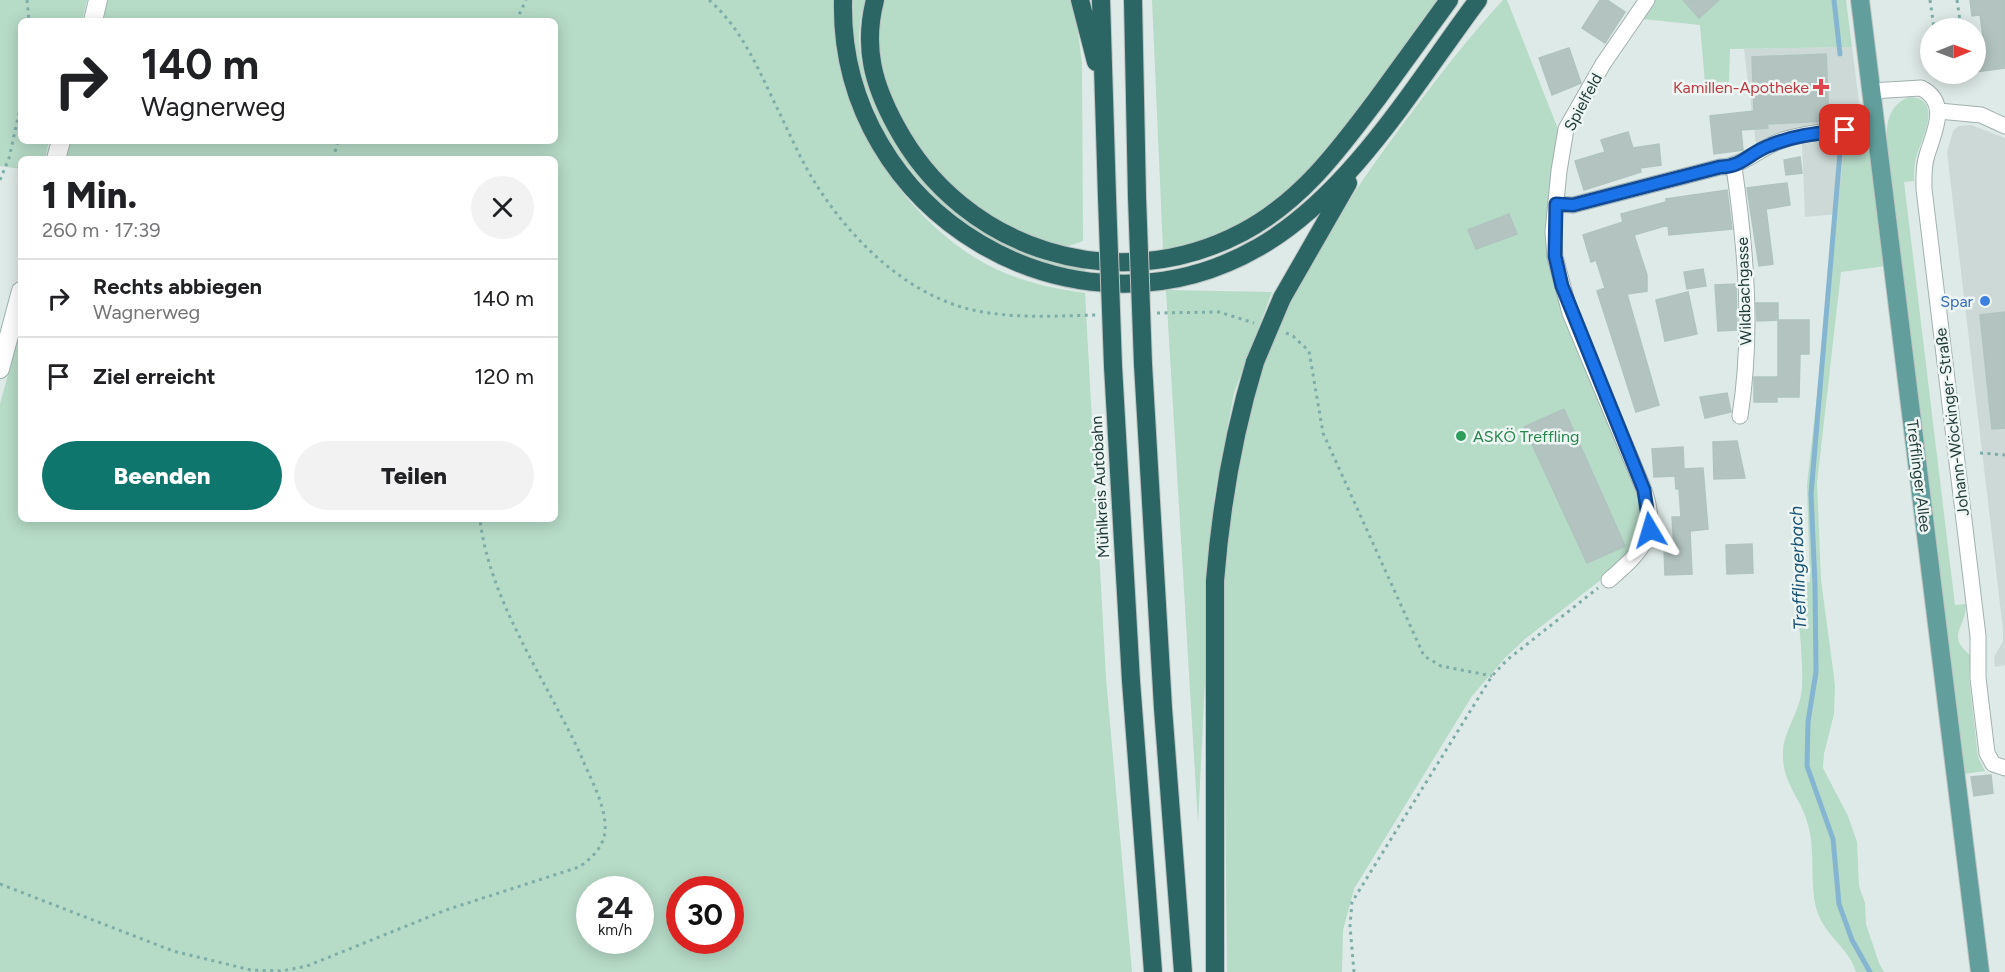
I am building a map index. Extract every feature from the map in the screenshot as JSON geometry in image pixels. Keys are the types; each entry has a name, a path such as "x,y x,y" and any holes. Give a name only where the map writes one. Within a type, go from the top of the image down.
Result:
{"highway":[{"path":"843,0 847,53 854,82 867,117 900,174 924,202 949,224 991,252 1027,268 1094,282 1129,283 1166,279 1214,267 1258,248 1284,232 1306,215 1361,158"},
{"path":"875,0 869,24 869,50 875,79 888,112 915,158 952,199 977,220 1032,247 1100,262 1133,263 1168,258 1219,244 1264,221 1285,205 1335,155 1449,0"},
{"path":"1080,0 1103,86"},
{"name":"Mühlkreis Autobahn","path":"1101,0 1113,366 1132,704 1153,972"},
{"path":"1132,0 1143,364 1163,708 1183,972"},
{"path":"1215,972 1215,580 1218,531 1231,449 1256,362 1282,298 1361,158 1478,0"}],"main road":[{"name":"Trefflinger Allee","path":"1860,0 1980,972"}],"street":[{"path":"94,18 98,0"},
{"name":"Spielfeld","path":"1610,580 1645,545 1650,530 1649,509 1644,490 1562,286 1555,256 1556,204 1562,146 1572,114 1647,0"},
{"path":"1871,91 1921,88 1933,97 1939,111 1981,115 2005,126"},
{"name":"Johann-Wöckinger-Straße","path":"1939,111 1924,169 1924,189 1978,636 1978,678 1987,753 1993,764 2005,768"},
{"path":"1556,204 1573,205 1720,167 1734,167 1767,146 1782,141 1820,133 1876,127"},
{"name":"Wildbachgasse","path":"1734,167 1747,291 1746,359 1740,416"},
{"path":"0,369 18,302"}],"path":[{"path":"27,0 29,18"},
{"path":"517,18 526,0"},
{"path":"709,0 754,58 813,180 837,215 884,263 918,288 973,310 1046,316 1102,314"},
{"path":"1930,0 1933,18"},
{"path":"1957,0 1960,18"},
{"path":"0,180 9,158 18,118"},
{"path":"1147,313 1219,312 1256,324"},
{"path":"1284,333 1293,336 1309,351 1323,433 1424,656 1441,666 1492,676"},
{"path":"1980,453 2005,455"},
{"path":"0,884 174,951 251,970 282,971 307,966 446,910 579,867 593,858 604,840 605,822 597,794 568,727 516,631 492,568 481,522"},
{"path":"1354,972 1350,926 1352,902 1492,676 1507,660 1610,580"}],"shaded area":[{"path":"1852,47 1861,118 1794,130 1756,145 1744,49"},
{"name":"Spar","path":"1971,125 2005,138 2005,665 1995,667 1994,657 2003,641 2003,630 1947,152 1953,131 1958,126"},
{"path":"1832,139 1859,139 1866,142 1870,152 1844,152 1838,214 1805,217 1802,144"}],"green space":[{"path":"0,0 87,0 83,18 18,18 18,144 48,144 46,156 18,156 18,169 0,166"},
{"path":"107,0 835,0 837,38 844,75 855,111 872,146 892,178 916,208 974,257 1000,271 1027,281 1085,293 1106,678 1132,972 0,972 0,404 18,338 18,522 558,522 558,156 65,156 68,144 558,144 558,18 102,18"},
{"path":"848,0 866,0 860,30 862,62 871,95 886,127 905,157 928,185 951,208 988,234 1028,252 1086,267 1085,274 1018,258 945,212 886,140 856,64"},
{"path":"881,0 1074,0 1082,64 1083,241 1060,249 1022,237 947,186 889,102 874,48"},
{"path":"1152,0 1439,0 1376,89 1305,178 1261,213 1205,241 1163,250"},
{"path":"1503,0 1507,0 1560,134 1551,182 1546,233 1556,291 1641,506 1643,522 1638,546 1616,568 1525,639 1472,696 1354,889 1343,930 1342,972 1227,972 1223,580 1235,478 1251,404 1272,344 1287,311 1303,278 1340,215 1427,92"},
{"path":"1654,0 1846,0 1852,47 1730,49 1729,82 1705,83 1700,25 1642,19"},
{"path":"1909,97 1920,99 1926,104 1928,112 1928,121 1915,161 1914,181 1904,182 1955,605 1966,604 1958,637 1963,649 1971,656 1969,678 1978,757 1985,771 1964,774 1887,152 1887,127 1891,113 1901,101"},
{"path":"1844,152 1870,152 1885,266 1841,272 1817,483 1821,580 1835,685 1834,714 1824,754 1823,768 1848,816 1857,842 1859,886 1865,903 1866,924 1884,972 1856,972 1848,956 1821,920 1815,900 1812,846 1808,825 1786,777 1783,758 1785,740 1802,687 1798,582 1810,582 1807,485"},
{"path":"1166,290 1272,292 1234,393 1214,499 1198,823"}],"building":[{"path":"1600,0 1607,0 1625,12 1605,43 1582,28"},
{"path":"1683,0 1719,0 1699,18"},
{"path":"1970,0 2005,0 2005,68 1986,71 1986,18 1980,18 1980,15 1972,16"},
{"path":"1569,48 1581,83 1552,95 1539,58"},
{"path":"1826,54 1829,121 1767,124 1768,128 1741,130 1743,150 1714,154 1710,116 1754,111 1752,57"},
{"path":"1628,132 1633,148 1659,144 1661,165 1640,168 1641,172 1584,190 1575,161 1605,152 1601,140"},
{"path":"1800,157 1802,173 1786,175 1784,160"},
{"path":"1787,183 1790,205 1766,209 1773,264 1759,266 1747,188"},
{"path":"1727,190 1732,229 1669,235 1668,225 1634,235 1647,275 1647,291 1627,294 1659,405 1636,412 1597,291 1605,288 1596,260 1591,262 1583,235 1623,222 1621,214 1666,202 1666,199"},
{"path":"1509,214 1517,234 1476,249 1468,230"},
{"path":"1703,269 1706,286 1687,289 1684,272"},
{"path":"1736,284 1737,330 1718,331 1715,285"},
{"path":"1688,292 1697,334 1665,341 1656,300"},
{"path":"1756,303 1778,303 1778,320 1757,321"},
{"path":"2005,312 2005,428 1992,429 1980,315"},
{"path":"1778,320 1809,320 1809,354 1800,354 1799,397 1777,397 1777,402 1754,402 1754,377 1778,377"},
{"path":"1727,393 1731,412 1705,418 1700,397"},
{"name":"ASKÖ Treffling","path":"1564,409 1625,546 1587,563 1524,427"},
{"path":"1737,441 1745,478 1714,479 1713,442"},
{"path":"1683,447 1684,469 1703,468 1708,529 1690,531 1692,574 1665,575 1664,547 1674,547 1672,517 1681,517 1679,489 1676,489 1675,476 1654,477 1652,449"},
{"path":"1752,544 1753,573 1727,574 1726,545"},
{"path":"1991,775 1993,793 1974,796 1971,777"}],"waterway":[{"name":"Trefflingerbach","path":"1834,0 1840,54"},
{"name":"Trefflingerbach","path":"1840,153 1811,494 1816,672 1808,722 1807,766 1833,839 1839,904 1852,940 1870,972"}],"place":[{"name":"Kamillen-Apotheke","path":"1821,87"},
{"name":"Spar","path":"1985,301"},
{"name":"ASKÖ Treffling","path":"1461,436"}],"route":[{"path":"1650,530 1649,509 1644,490 1570,313 1562,286 1555,256 1553,232 1556,204 1573,205 1720,167 1734,167 1767,146 1794,137 1845,130"}]}
